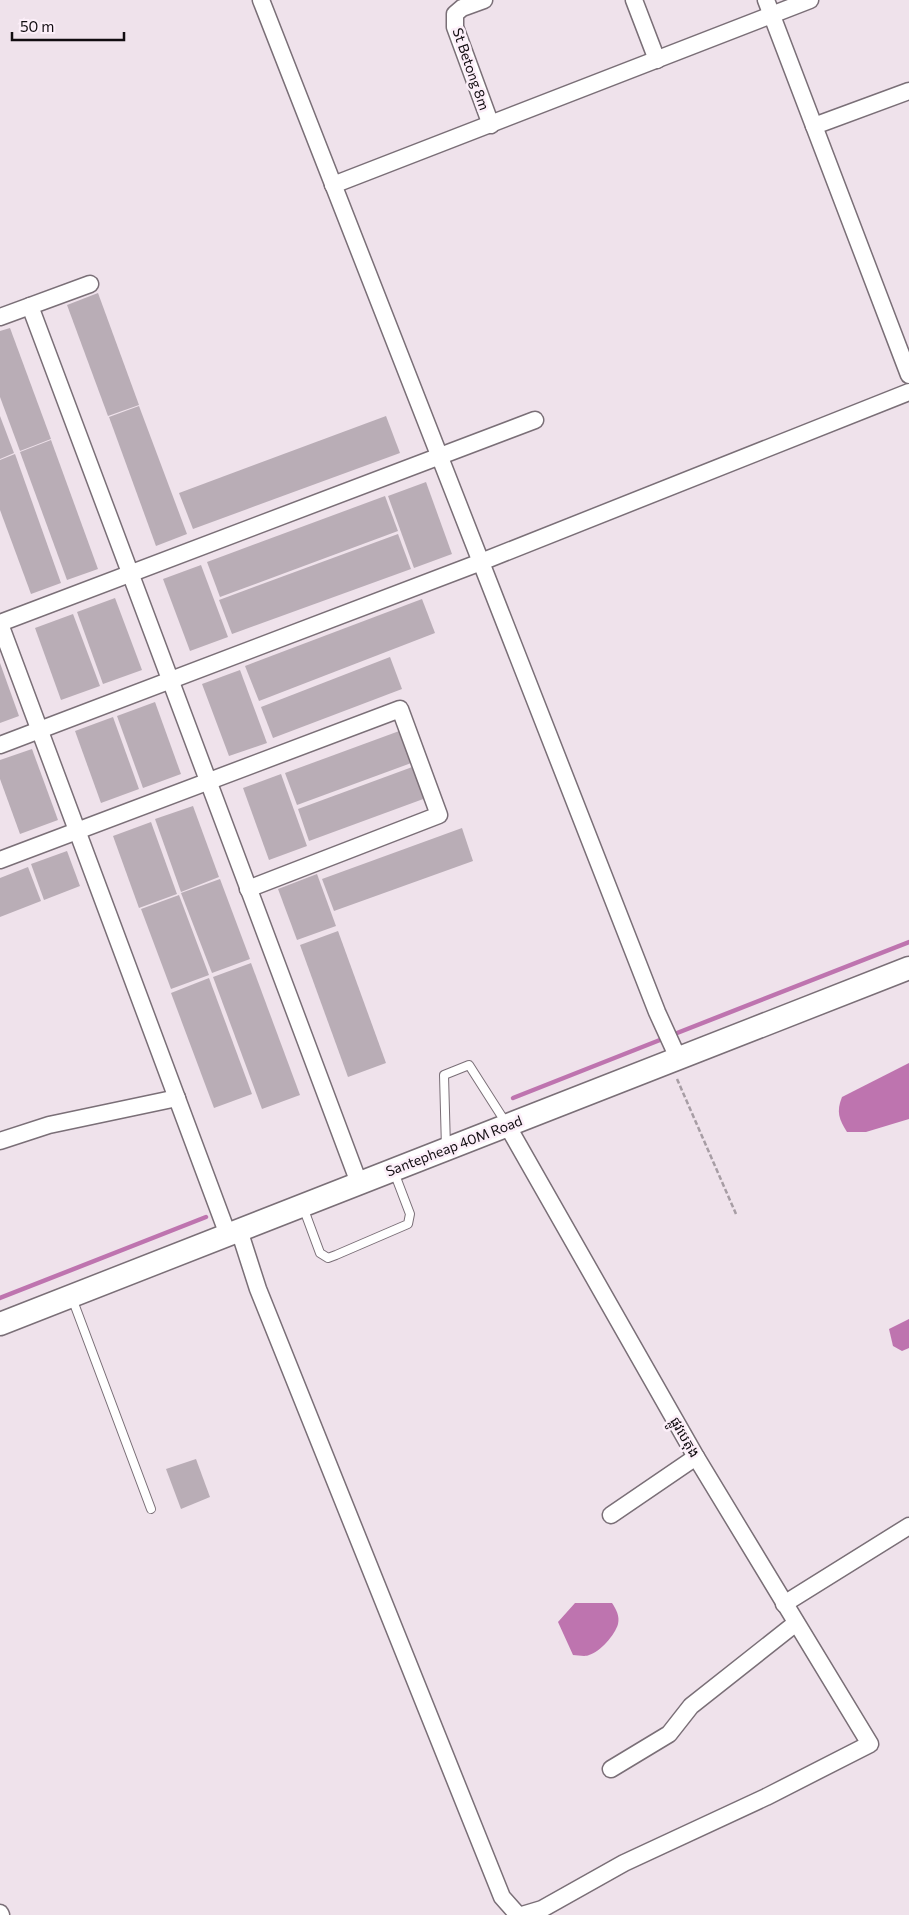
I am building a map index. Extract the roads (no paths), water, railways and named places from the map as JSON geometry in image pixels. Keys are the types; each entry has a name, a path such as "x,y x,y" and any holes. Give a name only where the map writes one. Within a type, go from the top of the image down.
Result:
{"main road":[{"name":"Santepheap 40M Road","path":"0,1324 507,1125 673,1055 909,968"}],"street":[{"path":"261,0 673,1055"},
{"name":"St Betong 8m","path":"484,0 462,8 456,14 455,27 491,124"},
{"path":"634,0 657,60"},
{"path":"333,185 657,60 769,8 810,0"},
{"path":"769,8 909,375"},
{"path":"814,126 909,90"},
{"path":"0,317 90,284"},
{"path":"30,306 359,1183"},
{"path":"0,745 481,562 909,392"},
{"path":"520,1915 502,1898 258,1289 177,1098 0,624 439,455 535,420"},
{"path":"0,860 400,709 439,815 248,889"},
{"path":"0,1141 49,1125 177,1098"},
{"name":"ផ្លូវបេតុង","path":"507,1125 696,1458 870,1744 766,1797 624,1863 542,1909 520,1915"},
{"path":"611,1515 696,1458"},
{"path":"784,1604 909,1526"},
{"path":"611,1769 668,1734 691,1706 796,1623"}],"lane":[{"path":"446,1149 444,1075 469,1065 507,1125"},
{"path":"302,1205 320,1253 328,1258 336,1255 408,1224 410,1214 394,1169"},
{"path":"71,1296 151,1509"}],"waterway":[{"path":"672,1035 909,942"},
{"path":"513,1098 665,1038"},
{"path":"0,1298 206,1217"}]}
